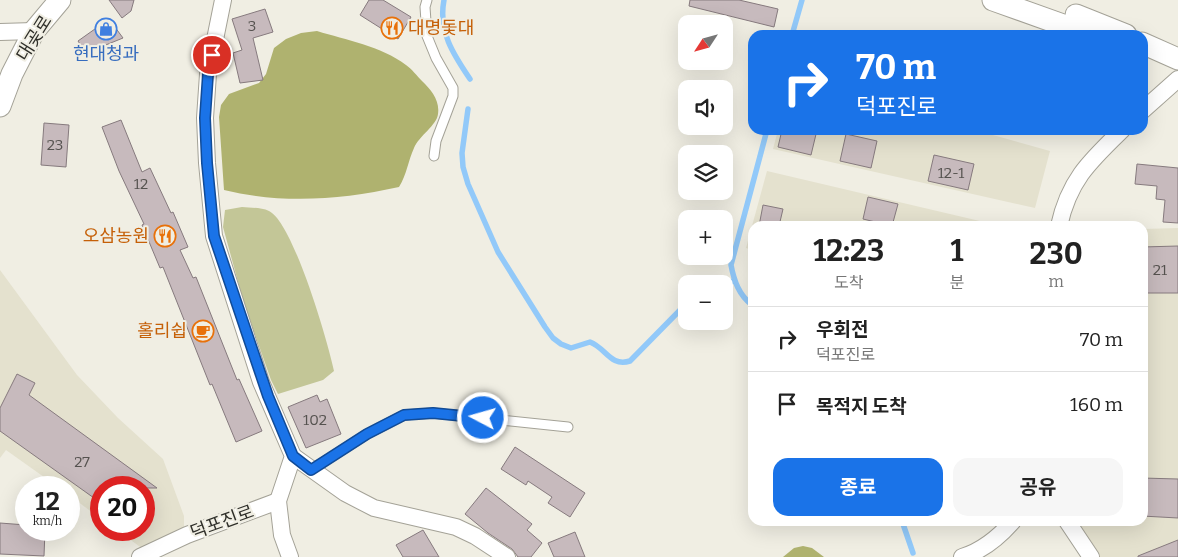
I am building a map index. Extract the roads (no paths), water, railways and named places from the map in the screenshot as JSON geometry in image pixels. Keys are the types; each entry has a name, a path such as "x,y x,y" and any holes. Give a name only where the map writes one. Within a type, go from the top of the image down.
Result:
{"street":[{"name":"대곶로","path":"0,106 12,74 34,31 60,0"},
{"path":"224,0 208,74 205,118 214,236 262,382 293,456 345,494 374,508 456,527 475,536 507,557"},
{"path":"993,0 1077,30"},
{"path":"1036,0 1113,30"},
{"path":"0,32 34,31"},
{"path":"1148,46 1178,61"},
{"path":"1148,53 1178,61"},
{"path":"1148,106 1178,79"},
{"path":"1060,221 1062,212 1076,181 1086,166 1117,135"},
{"name":"덕포진로","path":"290,557 282,535 278,501 293,456"},
{"name":"덕포진로","path":"140,557 187,535 278,501"},
{"path":"962,557 980,549 1008,526"},
{"path":"1070,526 1091,557"}],"lane":[{"path":"427,0 427,36 436,58 453,88 453,96 436,141 434,156"},
{"path":"311,470 367,434 404,415 433,413 568,427"}],"waterway":[{"path":"444,0 443,22 448,42 470,79"},
{"path":"793,30 802,0"},
{"path":"468,109 462,153 463,167 468,184 498,252 553,338 571,348 590,342 613,359 623,362 630,361 678,312"},
{"path":"748,301 738,287 731,265 766,135"},
{"path":"904,526 913,553"}],"place":[{"name":"대명돛대","path":"392,28"},
{"name":"현대청과","path":"106,29"},
{"name":"오삼농원","path":"165,236"},
{"name":"홀리쉽","path":"203,331"}]}
